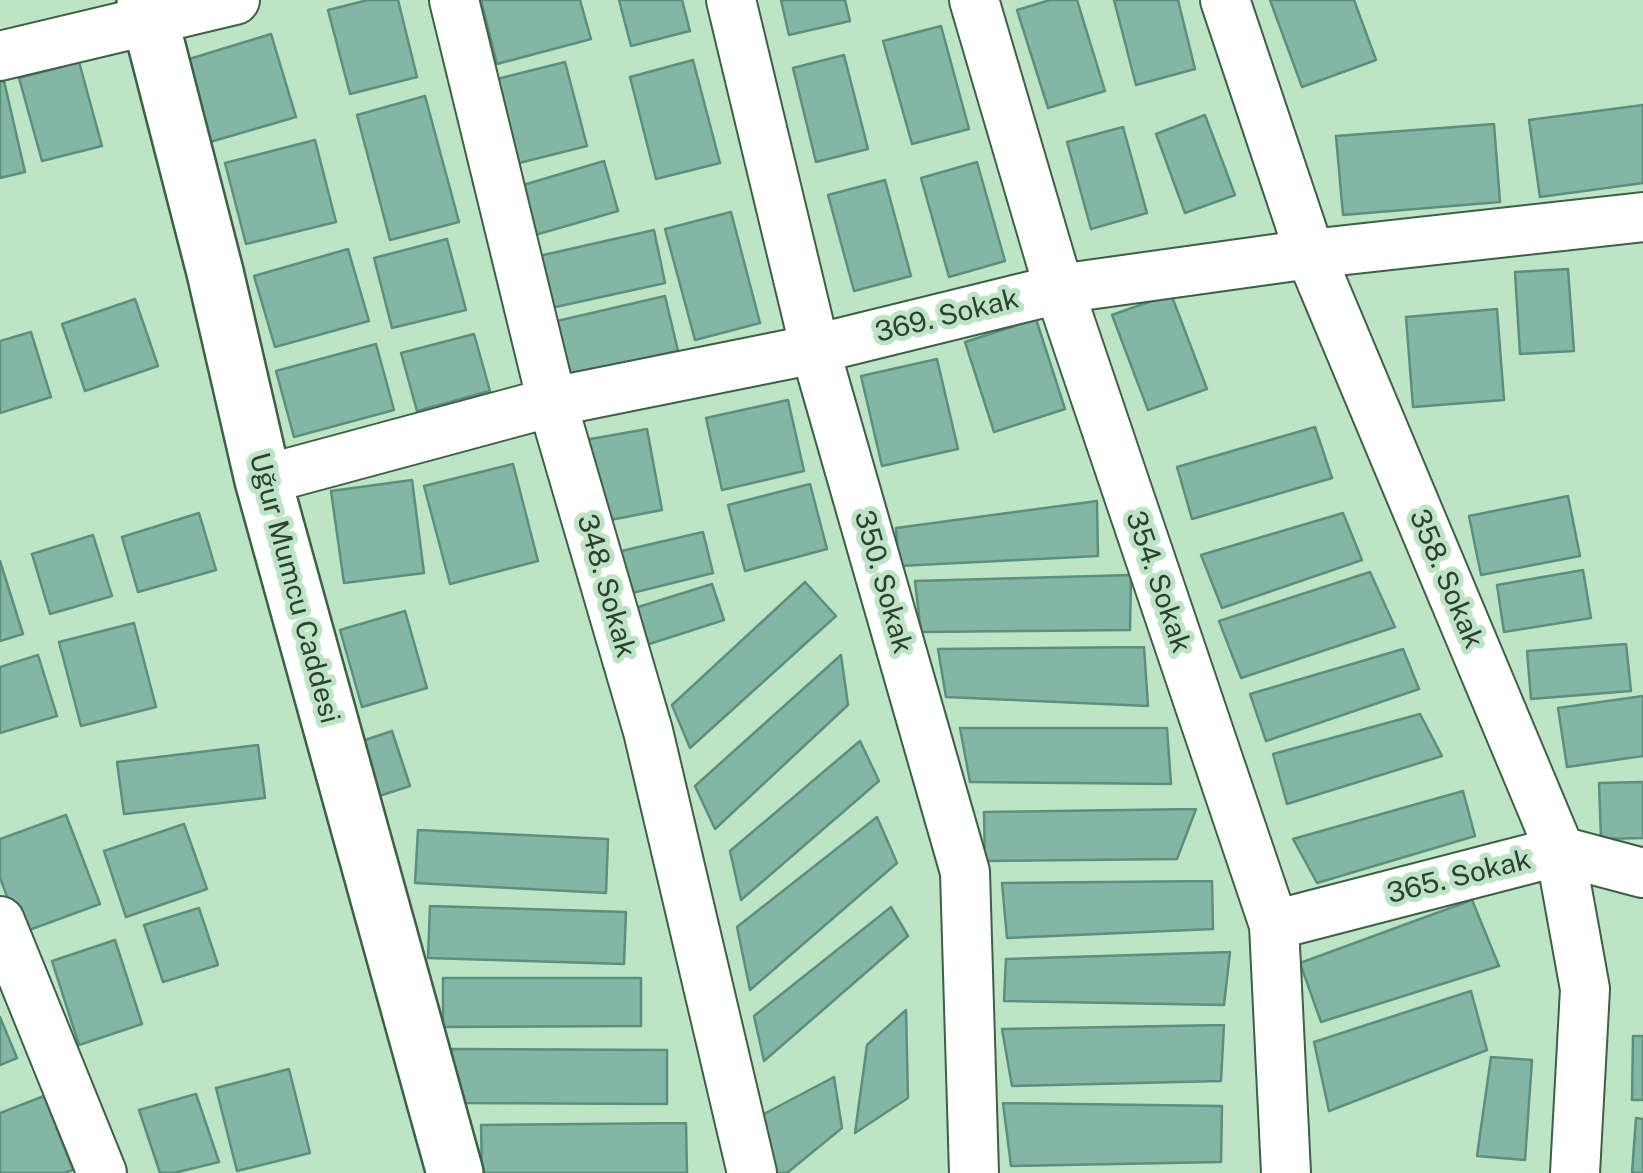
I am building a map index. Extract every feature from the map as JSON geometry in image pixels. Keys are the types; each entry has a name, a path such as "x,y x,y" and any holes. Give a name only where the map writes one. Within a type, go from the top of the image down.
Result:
{"street":[{"path":"0,56 148,10 235,0"},
{"name":"348. Sokak","path":"454,0 552,402 648,731 752,1173"},
{"name":"350. Sokak","path":"732,0 815,349 965,872 974,1173"},
{"name":"354. Sokak","path":"974,0 1058,289 1274,925 1286,1173"},
{"name":"358. Sokak","path":"1225,0 1310,254 1560,851 1584,989 1575,1173"},
{"name":"Uğur Mumcu Caddesi","path":"148,10 263,480 455,1173"},
{"name":"369. Sokak","path":"263,480 552,402 815,349 1058,289 1310,254 1643,217"},
{"name":"365. Sokak","path":"1274,925 1560,851 1643,873"},
{"path":"2,934 102,1173"}],"building":[{"path":"368,0 398,0 417,77 350,94 328,10"},
{"path":"481,0 580,0 591,39 497,64"},
{"path":"619,0 682,0 690,31 631,46"},
{"path":"781,0 845,0 850,21 789,35"},
{"path":"1050,0 1077,0 1105,91 1048,108 1017,10"},
{"path":"1114,0 1178,0 1195,69 1136,85"},
{"path":"1270,0 1354,0 1376,60 1302,87"},
{"path":"941,26 969,129 912,144 883,41"},
{"path":"271,34 296,117 210,142 186,60"},
{"path":"844,55 868,149 816,162 793,68"},
{"path":"693,60 720,163 656,179 630,77"},
{"path":"79,62 102,146 42,161 19,78"},
{"path":"565,62 587,146 519,163 497,79"},
{"path":"4,81 25,172 0,178 0,82"},
{"path":"425,96 459,222 390,240 357,115"},
{"path":"1643,105 1643,183 1540,197 1529,120"},
{"path":"1205,115 1235,195 1185,213 1156,134"},
{"path":"1494,124 1500,202 1343,215 1336,136"},
{"path":"1123,127 1147,213 1091,229 1067,142"},
{"path":"315,140 336,222 246,244 225,163"},
{"path":"604,161 618,211 535,235 520,186"},
{"path":"977,162 1005,261 949,277 921,178"},
{"path":"885,180 911,276 854,291 828,195"},
{"path":"731,212 760,323 695,340 665,229"},
{"path":"654,230 665,283 551,308 539,256"},
{"path":"447,239 466,310 392,328 374,258"},
{"path":"348,249 369,321 275,347 254,276"},
{"path":"1568,269 1574,351 1520,354 1515,272"},
{"path":"1171,294 1207,389 1148,410 1112,315"},
{"path":"665,296 678,351 570,376 557,321"},
{"path":"135,299 158,366 85,391 62,324"},
{"path":"1497,309 1504,400 1413,407 1406,317"},
{"path":"1036,319 1065,409 994,432 965,342"},
{"path":"31,332 51,397 0,413 0,341"},
{"path":"474,334 490,391 417,411 401,353"},
{"path":"376,344 394,410 294,437 276,371"},
{"path":"937,359 958,449 882,466 861,376"},
{"path":"788,400 804,471 722,490 706,418"},
{"path":"1315,427 1332,478 1192,519 1177,467"},
{"path":"647,429 662,510 600,522 585,440"},
{"path":"513,464 538,561 450,584 424,486"},
{"path":"412,480 424,573 344,583 331,491"},
{"path":"810,484 827,549 745,571 728,505"},
{"path":"1568,496 1580,556 1481,575 1469,516"},
{"path":"1097,501 1098,556 899,566 896,528"},
{"path":"199,513 216,570 138,592 122,537"},
{"path":"1343,513 1362,560 1222,608 1201,555"},
{"path":"703,532 713,573 628,594 617,552"},
{"path":"93,535 112,596 50,614 32,554"},
{"path":"0,561 23,634 0,641"},
{"path":"1583,570 1591,618 1504,632 1497,585"},
{"path":"1370,572 1395,627 1241,678 1219,621"},
{"path":"1131,575 1130,630 921,632 915,581"},
{"path":"805,582 836,616 690,748 672,705"},
{"path":"712,584 724,620 643,646 632,609"},
{"path":"405,611 427,688 362,707 340,630"},
{"path":"134,623 156,707 81,726 59,642"},
{"path":"1626,644 1631,691 1531,699 1527,651"},
{"path":"1144,647 1148,706 946,697 938,649"},
{"path":"1403,649 1419,689 1266,741 1250,694"},
{"path":"38,655 57,716 0,733 0,667"},
{"path":"841,655 848,705 715,829 695,786"},
{"path":"1643,696 1643,756 1567,767 1558,708"},
{"path":"1420,714 1442,756 1287,804 1273,754"},
{"path":"960,728 1167,728 1171,784 970,782"},
{"path":"392,731 410,786 376,797 359,742"},
{"path":"860,741 879,781 741,900 730,851"},
{"path":"258,745 265,798 124,814 117,762"},
{"path":"1643,782 1643,838 1601,839 1599,783"},
{"path":"1463,791 1475,836 1317,883 1293,839"},
{"path":"1196,809 1177,859 985,861 984,812"},
{"path":"66,815 100,904 21,933 0,878 0,839"},
{"path":"877,817 897,863 750,990 737,927"},
{"path":"184,824 207,889 126,917 104,851"},
{"path":"418,830 608,839 606,893 415,883"},
{"path":"1212,881 1213,929 1007,938 1002,883"},
{"path":"1472,900 1499,966 1321,1022 1300,963"},
{"path":"430,906 626,912 624,964 428,958"},
{"path":"891,907 908,936 764,1061 754,1016"},
{"path":"199,908 218,965 163,982 144,925"},
{"path":"115,940 142,1024 79,1045 52,961"},
{"path":"1230,952 1224,1005 1004,1001 1006,959"},
{"path":"443,978 641,978 641,1026 443,1027"},
{"path":"1471,991 1487,1050 1329,1111 1314,1042"},
{"path":"906,1010 908,1098 855,1133 867,1045"},
{"path":"0,1017 17,1058 0,1065"},
{"path":"1224,1025 1221,1081 1012,1086 1002,1029"},
{"path":"1633,1036 1643,1036 1643,1100 1632,1100"},
{"path":"452,1049 667,1050 667,1104 452,1103"},
{"path":"1491,1057 1532,1060 1525,1160 1477,1156"},
{"path":"289,1069 310,1153 237,1171 216,1088"},
{"path":"834,1077 842,1128 787,1173 773,1173 762,1115"},
{"path":"196,1094 219,1162 160,1173 139,1110"},
{"path":"44,1096 73,1170 0,1173 0,1113"},
{"path":"1003,1103 1222,1106 1221,1162 1011,1166"},
{"path":"1636,1118 1643,1119 1643,1173 1632,1173"},
{"path":"686,1123 687,1173 482,1173 481,1125"}]}
